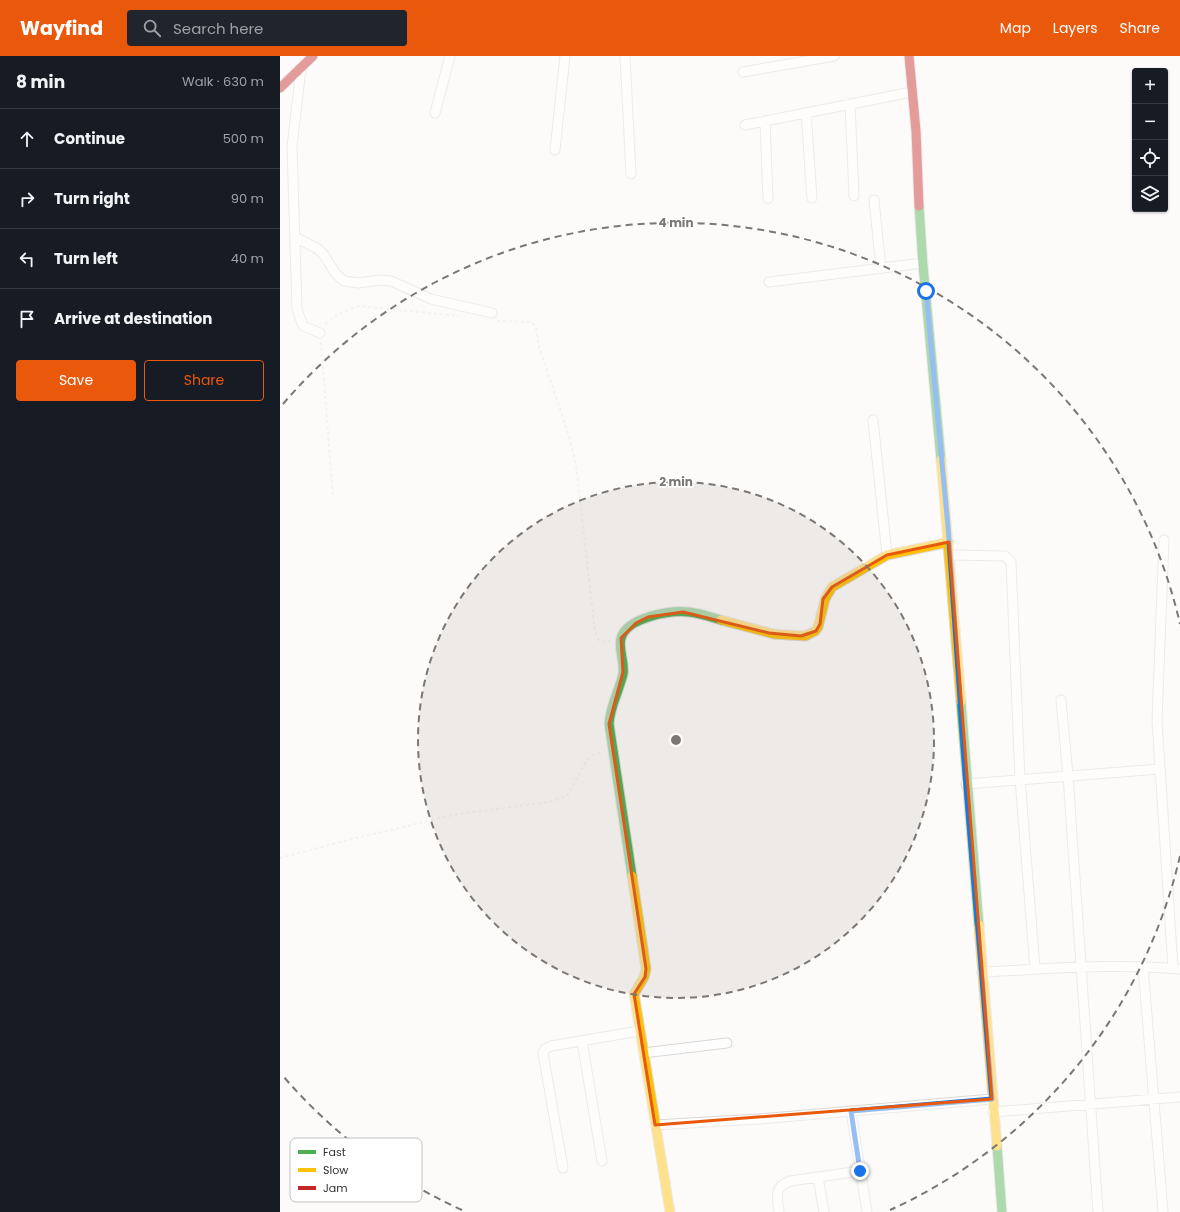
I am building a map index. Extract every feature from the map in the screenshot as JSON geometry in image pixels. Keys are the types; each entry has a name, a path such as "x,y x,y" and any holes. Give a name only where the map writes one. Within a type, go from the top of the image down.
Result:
{"street":[{"path":"280,88 313,56"},
{"path":"435,113 450,56"},
{"path":"555,150 565,56"},
{"path":"625,56 631,174"},
{"path":"743,72 834,56"},
{"path":"909,56 923,263 931,334 949,542 966,784 1002,1212"},
{"path":"301,68 292,148 299,318 303,326 320,333"},
{"path":"745,125 912,92"},
{"path":"850,104 854,196"},
{"path":"806,113 812,198"},
{"path":"765,121 768,199"},
{"path":"874,200 881,268"},
{"path":"295,237 318,249 324,255 336,274 344,281 358,283 381,280 391,282 431,299 492,316"},
{"path":"769,282 923,263"},
{"path":"873,420 887,555"},
{"path":"982,972 1143,966 1176,969 1160,769 1157,710 1164,540"},
{"path":"670,1212 639,1032 634,994 635,989 645,977 646,969 609,719 623,672 624,664 621,644 624,632 636,623 648,617 683,612 769,634 791,636 810,634 816,631 820,624 823,599 832,587 887,555 949,542"},
{"path":"950,555 1005,556 1011,562 1020,780 1035,969"},
{"path":"1061,700 1068,776 1080,968 1098,1212"},
{"path":"966,784 1160,769"},
{"path":"1143,966 1163,1212"},
{"path":"563,1168 543,1053 545,1049 551,1046 639,1032"},
{"path":"582,1041 602,1161"},
{"path":"643,1053 727,1043"},
{"path":"993,1112 1180,1098"},
{"path":"655,1125 759,1119 992,1099"},
{"path":"851,1111 867,1212"},
{"path":"779,1212 776,1196 778,1188 783,1184 790,1181 860,1171"},
{"path":"818,1177 824,1212"}],"path":[{"path":"333,497 320,333 326,324 340,313 359,306 459,316"},
{"path":"492,316 532,322 536,328 539,347 569,436 576,465 595,632 599,641 621,644"},
{"path":"280,858 458,814 550,802 567,796 587,760 595,754 613,751"}],"highlighted area":[{"path":"949,542 992,1099 655,1125 634,994 645,977 646,969 609,724 623,672 621,638 636,623 648,617 683,612 769,633 801,636 816,631 820,624 823,599 832,587 887,555"}],"traffic: fast":[{"path":"919,206 941,460"},
{"path":"632,876 609,724 611,711 623,674 620,647 621,638 625,631 640,620 650,616 672,612 689,612 721,620"},
{"path":"961,701 979,925"},
{"path":"997,1146 1002,1212"}],"traffic: slow":[{"path":"941,460 961,701"},
{"path":"721,620 774,634 805,636 815,631 818,627 825,599 832,587 887,555 949,542"},
{"path":"632,876 646,969 644,977 634,994 670,1212"},
{"path":"979,925 997,1146"}],"traffic: jam":[{"path":"280,88 313,56"},
{"path":"909,56 916,131 919,206"}],"route":[{"path":"860,1171 851,1111 992,1099 966,784 948,527 926,291"}]}
